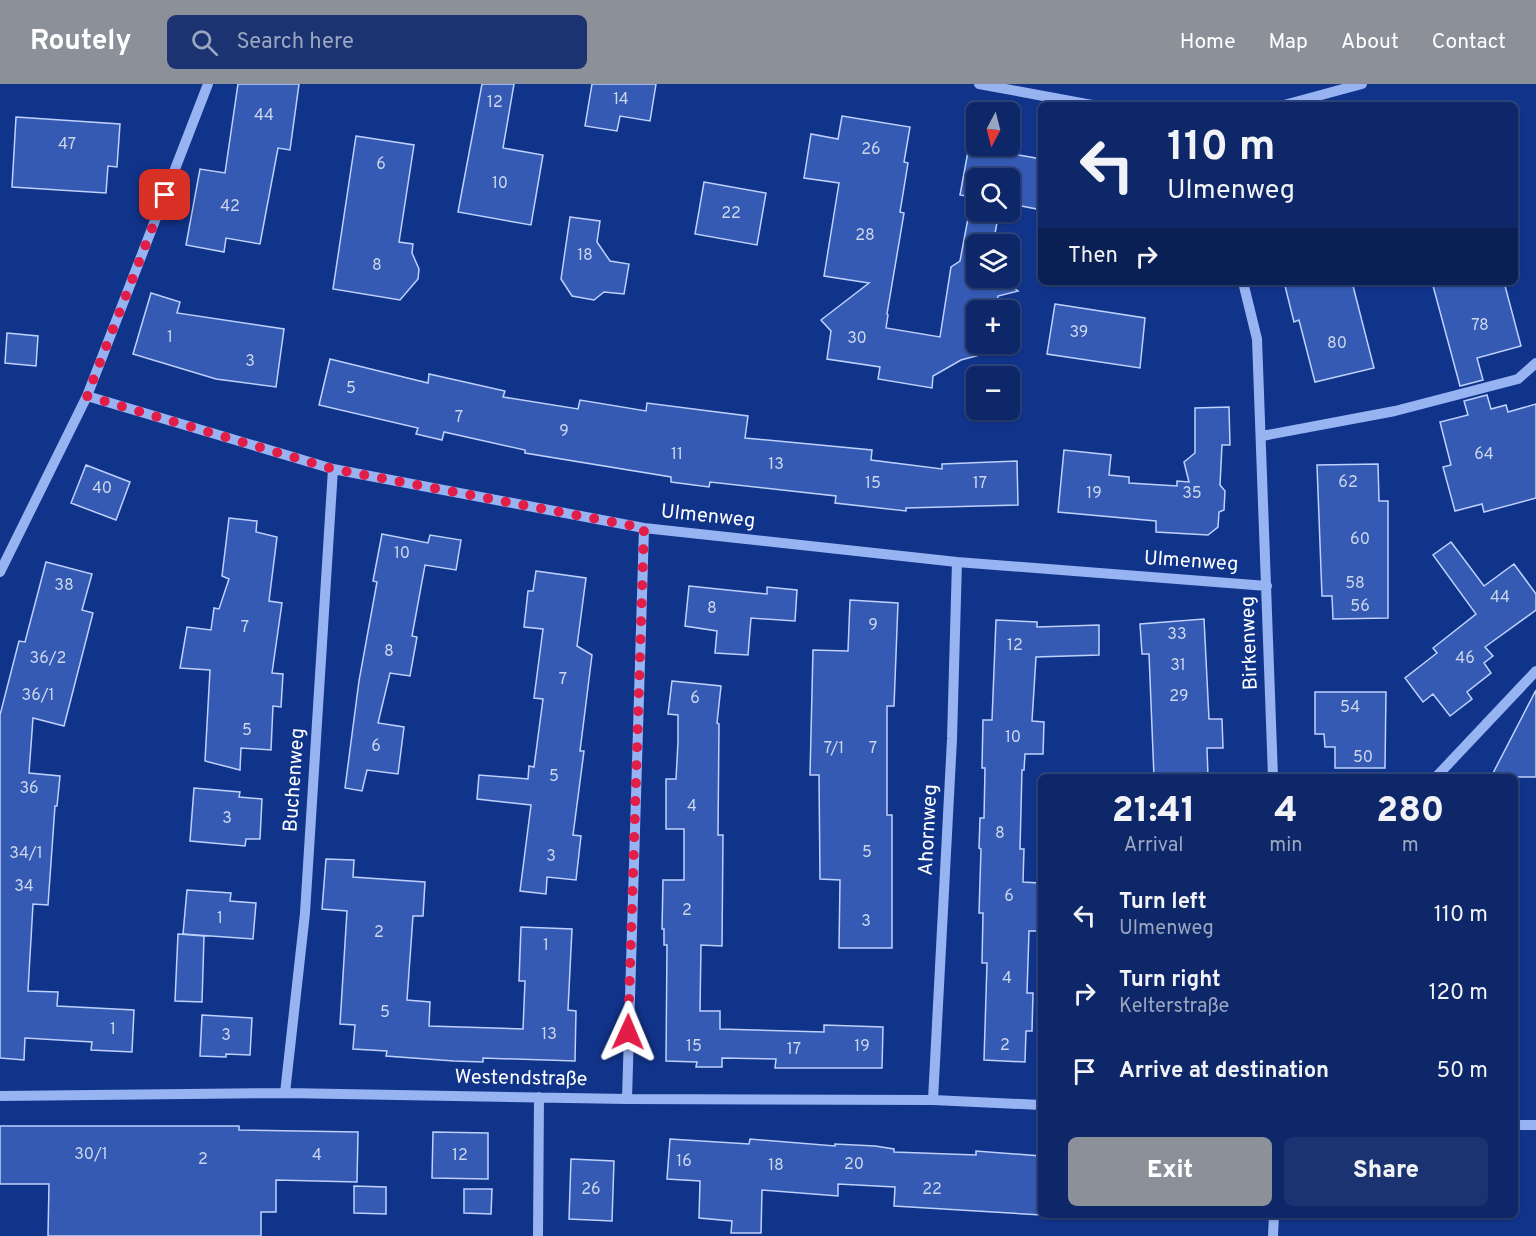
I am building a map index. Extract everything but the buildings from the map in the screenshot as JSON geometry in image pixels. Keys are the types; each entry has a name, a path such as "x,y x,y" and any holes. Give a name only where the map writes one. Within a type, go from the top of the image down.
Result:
{"street":[{"path":"0,572 87,396 208,84"},
{"path":"979,84 1076,102"},
{"path":"1295,102 1362,84"},
{"name":"Birkenweg","path":"1244,285 1257,339 1273,774"},
{"path":"1262,436 1395,411 1518,379 1536,363"},
{"name":"Ulmenweg","path":"87,396 333,469 644,528 957,562 1267,586"},
{"name":"Buchenweg","path":"285,1093 305,913 333,469"},
{"path":"627,1099 644,528"},
{"name":"Ahornweg","path":"933,1100 952,739 957,562"},
{"path":"1439,774 1536,671"},
{"name":"Westendstraße","path":"0,1096 285,1093 627,1099 933,1100 1038,1105"},
{"path":"538,1236 540,1097"},
{"path":"1518,1125 1536,1125"},
{"path":"1273,1236 1274,1218"}],"route":[{"path":"165,195 87,396 333,469 644,528 628,1032"}]}
